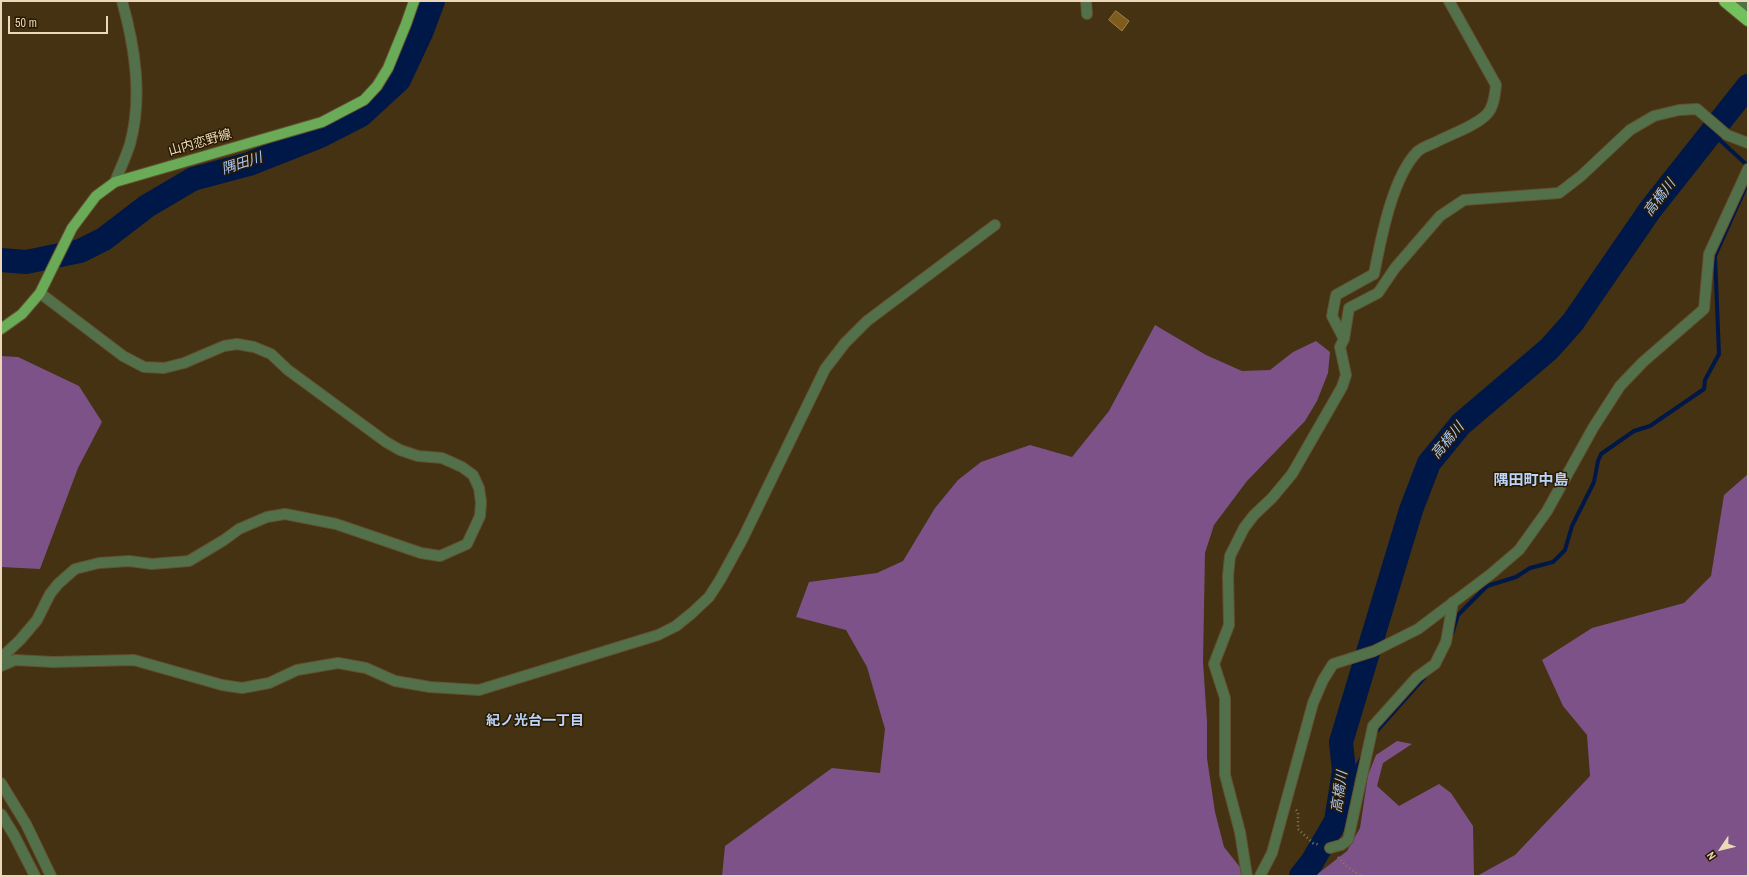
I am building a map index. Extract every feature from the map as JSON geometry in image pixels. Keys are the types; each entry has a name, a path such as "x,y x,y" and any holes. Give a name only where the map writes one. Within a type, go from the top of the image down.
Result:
{"highway":[{"path":"1725,1 1748,20"}],"main road":[{"name":"山内恋野線","path":"1,329 22,314 40,293 72,228 96,196 115,182 322,122 364,100 377,86 388,68 414,1"}],"street":[{"path":"115,182 130,144 137,110 136,71 129,26 122,1"},
{"path":"1086,1 1087,14"},
{"path":"1344,339 1332,316 1336,295 1374,274 1380,242 1394,194 1406,166 1418,150 1476,122 1488,114 1494,100 1496,85 1449,1"},
{"path":"1742,1 1748,6"},
{"path":"1247,876 1240,832 1225,775 1225,698 1214,664 1229,626 1228,576 1230,556 1249,522 1292,474 1342,387 1346,375 1340,347 1344,339 1349,308 1378,293 1395,268 1440,216 1464,200 1559,193 1581,176 1630,130 1654,116 1679,110 1697,109 1727,135 1748,142"},
{"path":"1260,876 1272,853 1288,800 1313,703 1323,680 1333,664 1374,651 1418,629 1491,574 1519,550 1547,511 1594,428 1620,386 1643,362 1704,309 1708,254 1748,169"},
{"path":"1,666 15,660 53,662 134,660 222,685 242,688 269,683 297,670 338,663 366,668 395,681 430,687 479,690 658,635 676,626 692,613 709,597 720,580 737,550 825,369 845,342 867,321 995,225"},
{"path":"1,658 20,640 36,620 50,594 75,568 99,563 129,561 152,564 189,561 239,529 267,517 285,514 336,524 421,553 440,556 467,544 480,516 481,502 479,488 473,474 442,458 418,456 400,450 386,442 288,370 271,354 254,347 237,344 224,346 184,363 164,368 144,367 123,356 40,293"},
{"path":"1330,848 1342,845 1348,840 1373,726 1417,678 1435,664 1446,642 1453,602"},
{"path":"1,783 26,824 51,876"},
{"path":"1,814 14,835 34,876"}],"path":[{"path":"1288,800 1298,812 1298,830 1313,843"},
{"path":"1330,848 1345,865 1361,876"}],"shaded area":[{"path":"1155,325 1206,355 1242,371 1270,370 1293,352 1316,341 1330,352 1328,373 1317,401 1305,421 1247,481 1214,525 1205,553 1203,662 1207,722 1207,758 1215,812 1224,847 1247,876 722,876 725,846 832,768 880,773 885,729 867,667 846,630 796,617 809,582 877,573 903,561 935,508 958,480 981,462 1030,445 1072,457 1109,411"},
{"path":"1,356 18,357 79,386 102,422 78,468 40,569 1,567"},
{"path":"1748,474 1748,876 1477,876 1515,855 1590,776 1587,735 1563,706 1542,660 1592,628 1684,603 1711,576 1724,495"},
{"path":"1397,741 1412,744 1383,763 1377,786 1399,806 1439,784 1451,793 1473,826 1474,876 1315,876 1347,851 1360,828 1368,775 1376,755"}],"building":[{"path":"1116,11 1129,21 1122,31 1109,20"}],"waterway":[{"name":"隅田川","path":"1,260 26,262 80,251 104,239 147,206 193,179 249,164 320,136 361,115 399,80 421,33 433,1"},
{"name":"高橋川","path":"1301,876 1312,862 1336,821 1344,771 1341,742 1411,510 1429,463 1461,424 1549,349 1573,322 1650,210 1748,86"},
{"path":"1711,132 1748,166"},
{"path":"1452,634 1458,615 1487,586 1516,577 1530,568 1553,562 1565,550 1572,526 1594,482 1598,461 1601,454 1634,431 1650,426 1704,389 1705,380 1719,354 1715,256 1748,182"},
{"path":"1375,733 1425,677"},
{"path":"1325,839 1333,834 1339,827 1346,809 1352,780 1362,757"}],"district":[{"name":"隅田町中島","path":"1531,481"},
{"name":"紀ノ光台一丁目","path":"535,721"}]}
